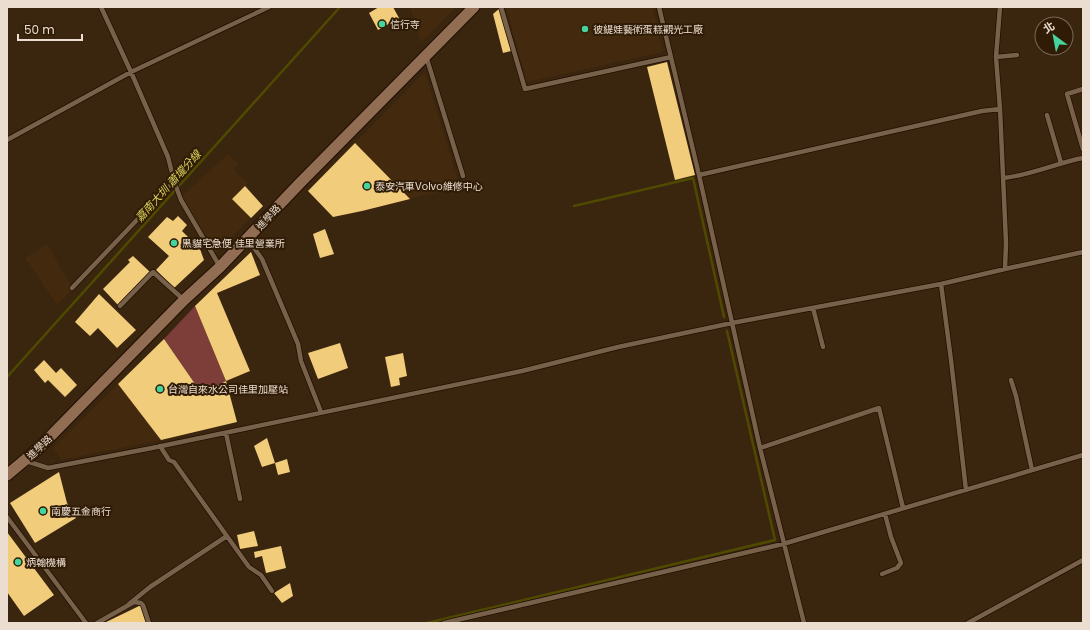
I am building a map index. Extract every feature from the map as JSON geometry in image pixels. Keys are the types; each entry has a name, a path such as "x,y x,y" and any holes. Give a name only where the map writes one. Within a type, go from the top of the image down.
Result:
{"main road":[{"name":"進學路","path":"7,475 38,449 184,300 220,267 300,183 474,7"}],"lane":[{"path":"101,7 168,157 174,181 181,200 220,267"},
{"path":"7,140 131,72 269,7"},
{"path":"501,7 525,89 671,57"},
{"path":"659,7 699,175 760,448 804,623"},
{"path":"1000,7 996,57 1000,109 1006,243 1005,269"},
{"path":"996,57 1017,55"},
{"path":"426,56 463,176"},
{"path":"1083,89 1067,94 1083,149"},
{"path":"699,175 982,111 1000,109"},
{"path":"1047,115 1061,163"},
{"path":"1003,178 1016,177 1083,158"},
{"path":"72,288 174,181"},
{"path":"247,238 262,259 298,344 301,361 321,412"},
{"path":"24,461 48,468 160,446 522,371 732,323 941,284 1083,252"},
{"path":"120,306 153,272 184,300"},
{"path":"941,284 966,490"},
{"path":"814,308 823,347"},
{"path":"1011,380 1016,396 1032,470"},
{"path":"760,448 879,408 903,508"},
{"path":"226,432 240,499"},
{"path":"160,446 169,460 174,462 249,567 261,575 272,591"},
{"path":"444,623 783,544 1083,455"},
{"path":"882,574 897,568 901,563 891,537 886,514"},
{"path":"7,517 86,623"},
{"path":"97,623 129,604 150,587 227,536"},
{"path":"968,623 1083,560"},
{"path":"129,604 138,602 143,605 149,623"}],"shaded area":[{"path":"410,7 456,7 421,43"},
{"name":"彼緹娃藝術蛋糕觀光工廠","path":"506,7 653,7 663,52 527,82"},
{"path":"425,72 460,187 410,199 355,143"},
{"path":"228,154 239,164 234,170 248,183 232,199 251,218 215,254 199,236 181,197"},
{"path":"47,244 73,289 57,305 25,258"},
{"path":"195,306 226,381 202,394 164,339"},
{"path":"118,384 161,440 62,460 53,448"}],"building":[{"name":"信行寺","path":"379,7 393,7 399,18 378,30 369,13"},
{"path":"500,8 511,51 503,53 493,14"},
{"path":"667,62 695,175 675,180 647,67"},
{"name":"泰安汽車Volvo維修中心","path":"355,143 410,199 333,217 308,191"},
{"path":"245,186 263,206 251,218 232,199"},
{"name":"黑貓宅急便 佳里營業所","path":"178,216 187,225 182,231 200,249 204,260 174,288 156,270 169,256 148,237 167,217 173,221"},
{"path":"325,229 334,254 320,258 313,234"},
{"path":"251,252 260,275 217,293 250,371 226,381 195,306"},
{"path":"133,256 150,272 118,305 103,289 130,262 128,260"},
{"path":"99,294 136,330 117,348 98,328 90,336 75,322"},
{"name":"台灣自來水公司佳里加壓站","path":"164,339 202,394 226,381 237,422 161,440 118,384"},
{"path":"340,343 348,368 318,379 308,353"},
{"path":"403,353 407,376 399,378 400,385 391,387 385,357"},
{"path":"44,360 56,373 61,368 77,385 65,397 48,380 45,383 34,370"},
{"path":"267,438 275,463 262,467 254,446"},
{"path":"287,459 290,472 278,475 275,463"},
{"name":"南慶五金商行","path":"59,472 67,503 76,518 35,543 10,503"},
{"path":"254,531 258,546 240,549 237,535"},
{"name":"炳翰機構","path":"7,532 54,595 24,616 7,592"},
{"path":"281,546 286,568 266,573 262,556 255,558 254,552"},
{"path":"290,583 293,596 282,603 274,593"},
{"path":"141,605 147,623 104,623 135,608"}],"waterway":[{"name":"嘉南大圳 蕭壠分線","path":"7,377 340,7"},
{"path":"574,206 693,178 724,317"},
{"path":"427,623 775,540 727,331"}],"place":[{"name":"信行寺","path":"382,24"},
{"name":"彼緹娃藝術蛋糕觀光工廠","path":"585,29"},
{"name":"泰安汽車Volvo維修中心","path":"367,186"},
{"name":"黑貓宅急便 佳里營業所","path":"174,243"},
{"name":"台灣自來水公司佳里加壓站","path":"160,389"},
{"name":"南慶五金商行","path":"43,511"},
{"name":"炳翰機構","path":"18,562"}]}
